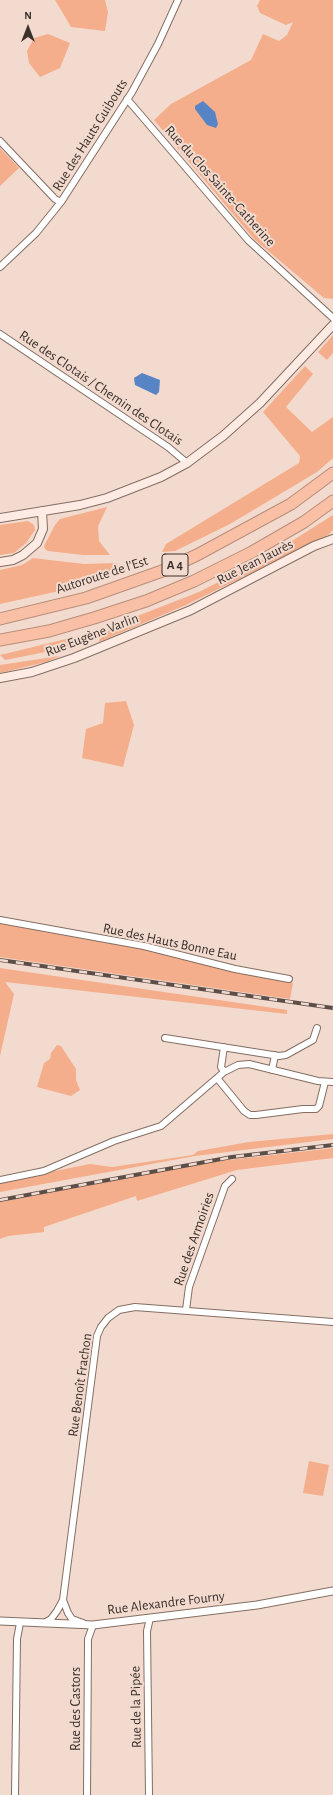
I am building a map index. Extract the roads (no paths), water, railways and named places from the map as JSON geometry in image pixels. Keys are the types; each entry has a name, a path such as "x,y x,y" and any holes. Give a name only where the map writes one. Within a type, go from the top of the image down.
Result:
{"highway":[{"name":"Autoroute de l’Est","path":"0,618 86,598 165,570 197,555 291,504 333,473"},
{"name":"A 4","path":"0,640 49,630 94,618 146,601 194,581 252,552 304,522 333,501"}],"main road":[{"path":"0,518 80,505 135,488 161,477 187,463 223,436 260,403 333,325"},
{"path":"0,562 13,560 23,555 37,543 43,529 42,511"},
{"name":"Rue Jean Jaurès","path":"191,610 314,546 333,539"},
{"name":"Rue Eugène Varlin","path":"0,678 32,672 74,658 191,610"}],"street":[{"name":"Rue des Hauts Guibouts","path":"0,267 36,234 61,202 127,99 158,44 178,0"},
{"name":"Rue du Clos Sainte-Catherine","path":"127,99 248,240 333,318"},
{"path":"0,141 55,199 61,202"},
{"name":"Rue des Clotais / Chemin des Clotais","path":"0,334 168,447 187,463"},
{"name":"Rue des Hauts Bonne Eau","path":"0,920 144,946 205,962 288,979"},
{"path":"165,1038 275,1055 286,1055 313,1040 317,1028"},
{"path":"224,1047 221,1067 224,1072"},
{"path":"272,1070 275,1055"},
{"path":"0,1180 44,1171 114,1142 161,1126 224,1072 234,1066 243,1064 325,1082 333,1082"},
{"path":"217,1078 244,1111 250,1115 316,1109 319,1106 325,1082"},
{"name":"Rue des Armoiries","path":"186,1310 189,1287 225,1186 232,1179"},
{"name":"Rue Benoît Frachon","path":"63,1600 97,1336 101,1327 108,1318 119,1310 128,1308 186,1310 333,1322"},
{"name":"Rue Alexandre Fourny","path":"0,1621 91,1625 257,1605 333,1591"},
{"path":"44,1624 58,1611 63,1600"},
{"path":"63,1600 72,1619 91,1625"},
{"name":"Rue de la Pipée","path":"149,1795 147,1631 150,1618"},
{"path":"15,1795 17,1639 20,1623"},
{"name":"Rue des Castors","path":"87,1795 88,1639 91,1625"}],"water":[{"path":"203,101 215,112 218,124 216,128 207,125 195,109 195,106"},
{"path":"142,373 160,380 159,392 156,395 135,385 134,378"}],"railway":[{"path":"0,960 333,1008"},
{"path":"0,1200 232,1157 333,1145"}]}
